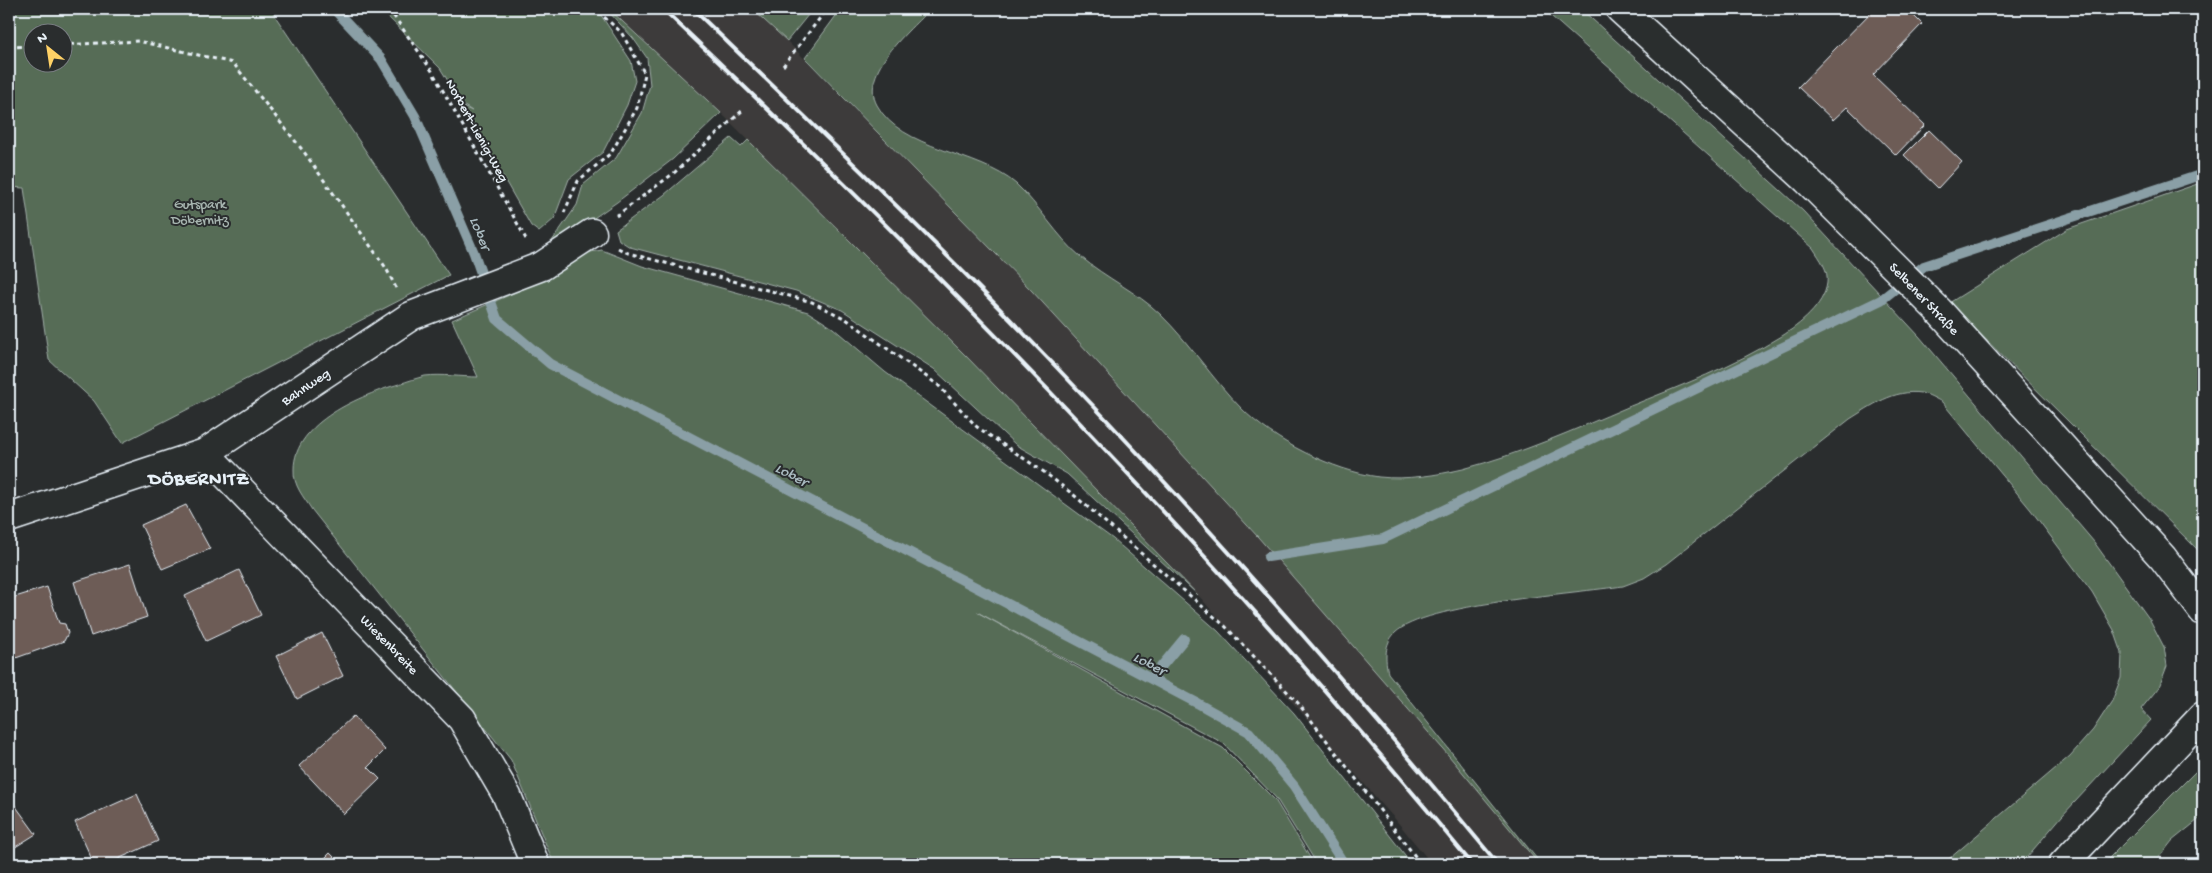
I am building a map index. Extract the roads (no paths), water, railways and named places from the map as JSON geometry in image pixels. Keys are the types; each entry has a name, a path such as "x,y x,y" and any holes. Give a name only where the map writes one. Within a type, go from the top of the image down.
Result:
{"street":[{"name":"Selbener Straße","path":"1620,9 1807,180 1938,310 2163,558 2203,612"},
{"name":"Bahnweg","path":"9,518 205,453 411,316 535,269 592,233"},
{"name":"Wiesenbreite","path":"205,453 462,719 507,796 535,864"},
{"path":"2063,864 2203,716"}],"waterway":[{"name":"Lober","path":"334,9 381,59 415,116 474,253 497,319 550,364 1249,732 1294,786 1344,864"},
{"path":"1268,557 1383,539 1881,300 1924,266 2203,174"},
{"path":"1151,679 1184,639"}],"railway":[{"path":"663,9 875,214 1081,424 1281,641 1472,864"},
{"path":"693,9 922,231 1127,441 1316,650 1498,864"}],"district":[{"name":"DÖBERNITZ","path":"199,477"}],"park label":[{"name":"Gutspark Döbernitz","path":"200,212"}]}
